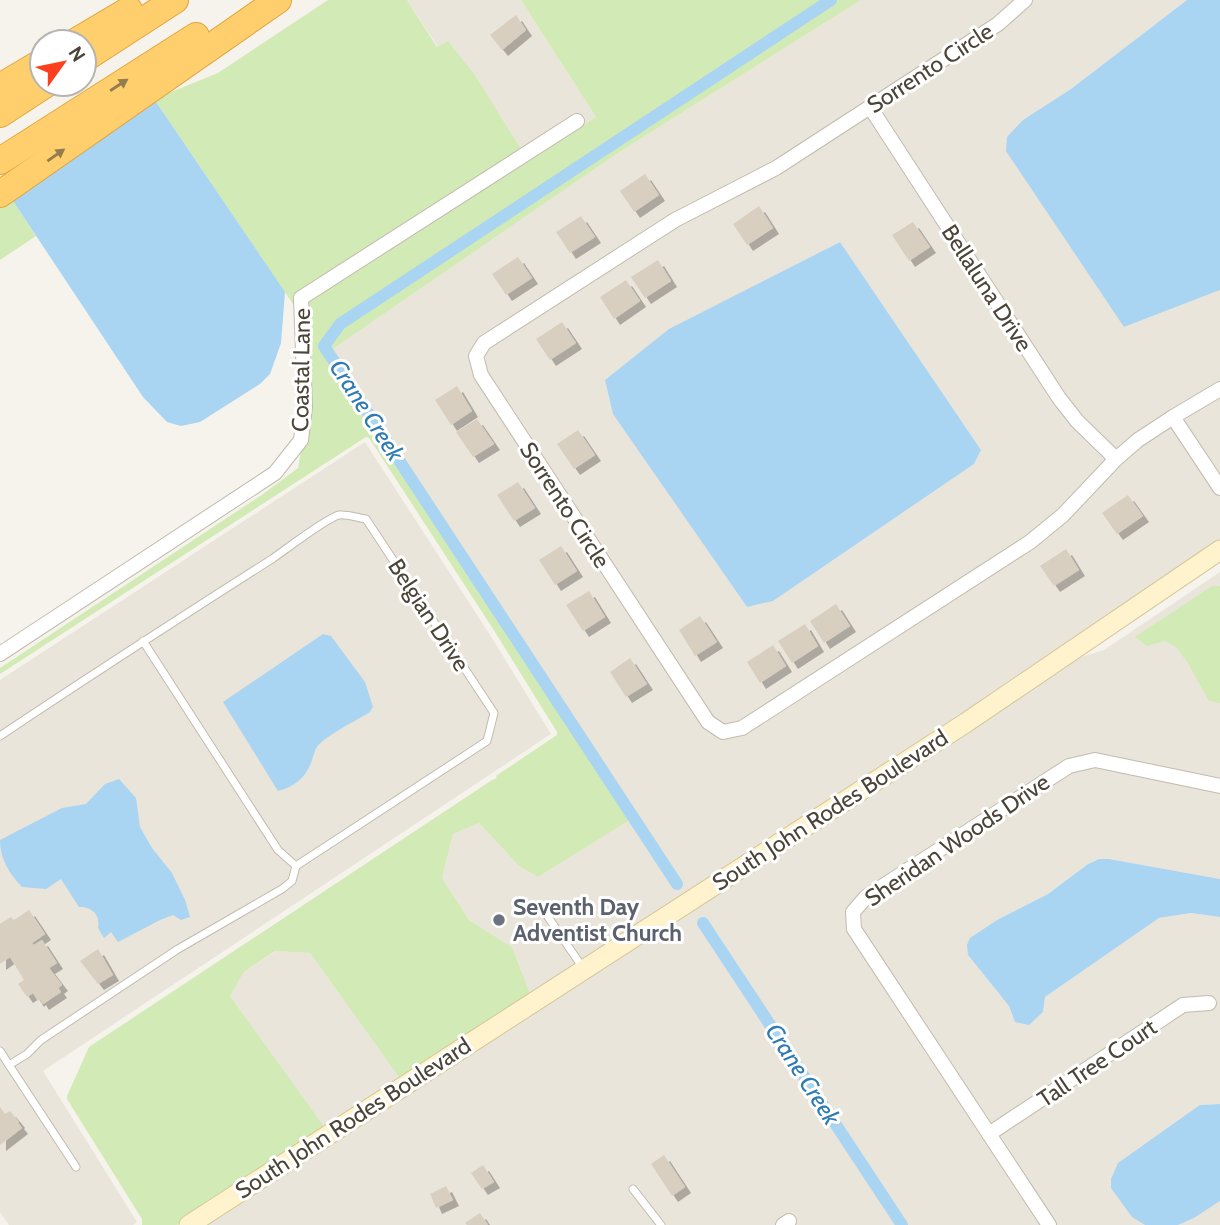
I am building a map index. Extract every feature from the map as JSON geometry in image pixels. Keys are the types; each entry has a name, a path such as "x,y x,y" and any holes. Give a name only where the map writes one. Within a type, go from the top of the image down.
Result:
{"highway":[{"path":"98,28 145,0"},
{"path":"98,51 175,0"},
{"path":"0,161 252,0"},
{"path":"0,194 278,0"},
{"path":"0,87 28,70"},
{"path":"0,114 28,96"}],"main road":[{"name":"South John Rodes Boulevard","path":"188,1225 967,722 1220,550"}],"street":[{"name":"Sorrento Circle","path":"1025,0 998,24 776,168 675,220 484,343 476,356 481,374 708,722 723,732 742,728 754,721 1030,542 1063,515 1116,459 1138,440 1220,389"},
{"name":"Bellaluna Drive","path":"870,107 1059,398 1077,421 1116,459"},
{"name":"Coastal Lane","path":"0,654 275,473 301,440 305,407 301,298 577,121"},
{"path":"1173,417 1220,488"},
{"name":"Sheridan Woods Drive","path":"1049,1225 854,929 853,912 866,897 1069,766 1095,760 1220,786"},
{"name":"Tall Tree Court","path":"989,1135 1183,1005 1209,1003"}],"lane":[{"name":"Belgian Drive","path":"0,736 339,515 366,519 494,713 487,741 296,866 292,881 282,889 178,949 41,1040 27,1054 9,1065"},
{"path":"143,641 278,850 296,866"},
{"path":"545,914 584,970"},
{"path":"0,1051 76,1167"},
{"path":"633,1189 661,1225"}],"shaded area":[{"path":"407,0 521,0 596,117 528,160 475,75 448,41 438,47"},
{"path":"861,0 1187,0 1071,89 1023,120 1124,327 1220,290 1220,543 964,717 531,996 512,947 469,920 442,878 453,834 479,823 519,866 538,877 630,820 390,444 324,355 618,153","holes":["840,242 981,450 974,464 773,601 747,607 613,413 605,380 774,276"]},
{"path":"365,442 551,734 43,1071 137,1222 133,1225 9,1225 0,1212 0,680"},
{"path":"1220,572 1220,879 1099,859 1088,864 1048,894 997,920 971,938 968,955 1009,1006 1015,1022 1043,1012 1045,997 1159,918 1191,913 1220,917 1220,1104 1200,1105 1132,1217 1145,1225 200,1225 1078,658 1104,650"},
{"path":"276,951 310,953 401,1080 324,1128 230,996 244,972"},
{"path":"1220,1201 1220,1225 1178,1225 1194,1218"}],"green space":[{"path":"328,0 407,0 437,47 448,41 475,75 528,160 596,117 521,0 861,0 618,153 324,355 390,444 630,820 538,877 519,866 479,823 453,834 442,878 469,920 512,947 531,996 401,1080 310,953 275,951 244,972 230,996 325,1128 177,1225 142,1225 142,1219 67,1099 89,1047 497,778 496,776 557,735 495,632 366,437 0,674 0,668 298,468 308,406 299,313 154,99 218,73"},
{"path":"9,195 36,236 0,260 0,201"},
{"path":"1212,586 1220,586 1220,703 1209,701 1176,647 1165,641 1147,646 1135,637"}],"water":[{"path":"1187,0 1220,0 1220,290 1124,327 1006,151 1007,137 1023,120 1071,89"},
{"path":"154,99 285,292 281,343 270,374 260,384 200,422 181,426 167,422 143,397 9,195"},
{"path":"840,242 981,450 974,464 773,601 747,607 613,414 605,380 669,329"},
{"path":"323,634 331,636 365,682 373,707 370,712 321,742 302,777 278,791 223,702"},
{"path":"119,779 136,798 140,827 152,848 172,873 190,917 181,920 173,915 118,942 111,932 104,938 98,928 95,913 88,908 79,907 61,879 46,889 22,887 6,865 0,840 62,808 86,804 105,784"},
{"path":"1099,859 1220,879 1220,917 1191,913 1159,918 1045,997 1043,1012 1029,1025 1015,1022 1009,1006 968,955 967,945 970,938 997,920 1048,894 1088,864"},
{"path":"1220,1104 1220,1201 1178,1225 1145,1225 1132,1217 1111,1188 1111,1179 1118,1163 1200,1105"}],"building":[{"path":"516,15 526,30 502,50 490,35"},
{"path":"645,174 659,195 634,212 620,191"},
{"path":"759,206 773,228 747,245 733,224"},
{"path":"581,216 595,237 570,253 556,232"},
{"path":"913,222 930,247 909,261 892,235"},
{"path":"518,257 532,278 506,295 492,274"},
{"path":"658,260 671,281 645,298 631,277"},
{"path":"626,280 640,301 614,319 600,297"},
{"path":"562,322 576,343 550,360 536,339"},
{"path":"457,386 472,411 451,425 435,400"},
{"path":"477,419 494,444 473,457 456,432"},
{"path":"578,430 595,455 574,469 557,444"},
{"path":"518,482 535,508 514,521 497,495"},
{"path":"1128,495 1143,516 1117,534 1102,513"},
{"path":"561,546 577,571 555,585 539,560"},
{"path":"1066,549 1079,570 1054,586 1040,566"},
{"path":"589,591 605,617 583,631 566,605"},
{"path":"836,604 850,626 824,643 810,621"},
{"path":"700,616 717,642 695,656 679,630"},
{"path":"805,624 818,646 792,663 778,641"},
{"path":"773,645 786,666 760,683 747,662"},
{"path":"630,658 647,684 626,697 610,672"},
{"path":"29,910 45,934 32,943 34,945 42,940 57,963 49,968 62,985 58,988 61,992 43,1004 33,993 27,997 18,984 24,980 10,957 0,964 0,924 11,917 14,920"},
{"path":"98,949 113,975 98,984 80,961"},
{"path":"0,1107 5,1114 10,1111 22,1128 0,1145"},
{"path":"664,1155 685,1187 672,1196 651,1164"},
{"path":"483,1165 494,1182 482,1189 471,1173"},
{"path":"446,1186 453,1200 436,1208 430,1194"},
{"path":"480,1213 488,1225 465,1223"}],"waterway":[{"name":"Crane Creek","path":"677,884 324,346 340,324 831,0"},
{"name":"Crane Creek","path":"703,923 902,1225"}],"place":[{"name":"Seventh Day Adventist Church","path":"499,920"}]}
